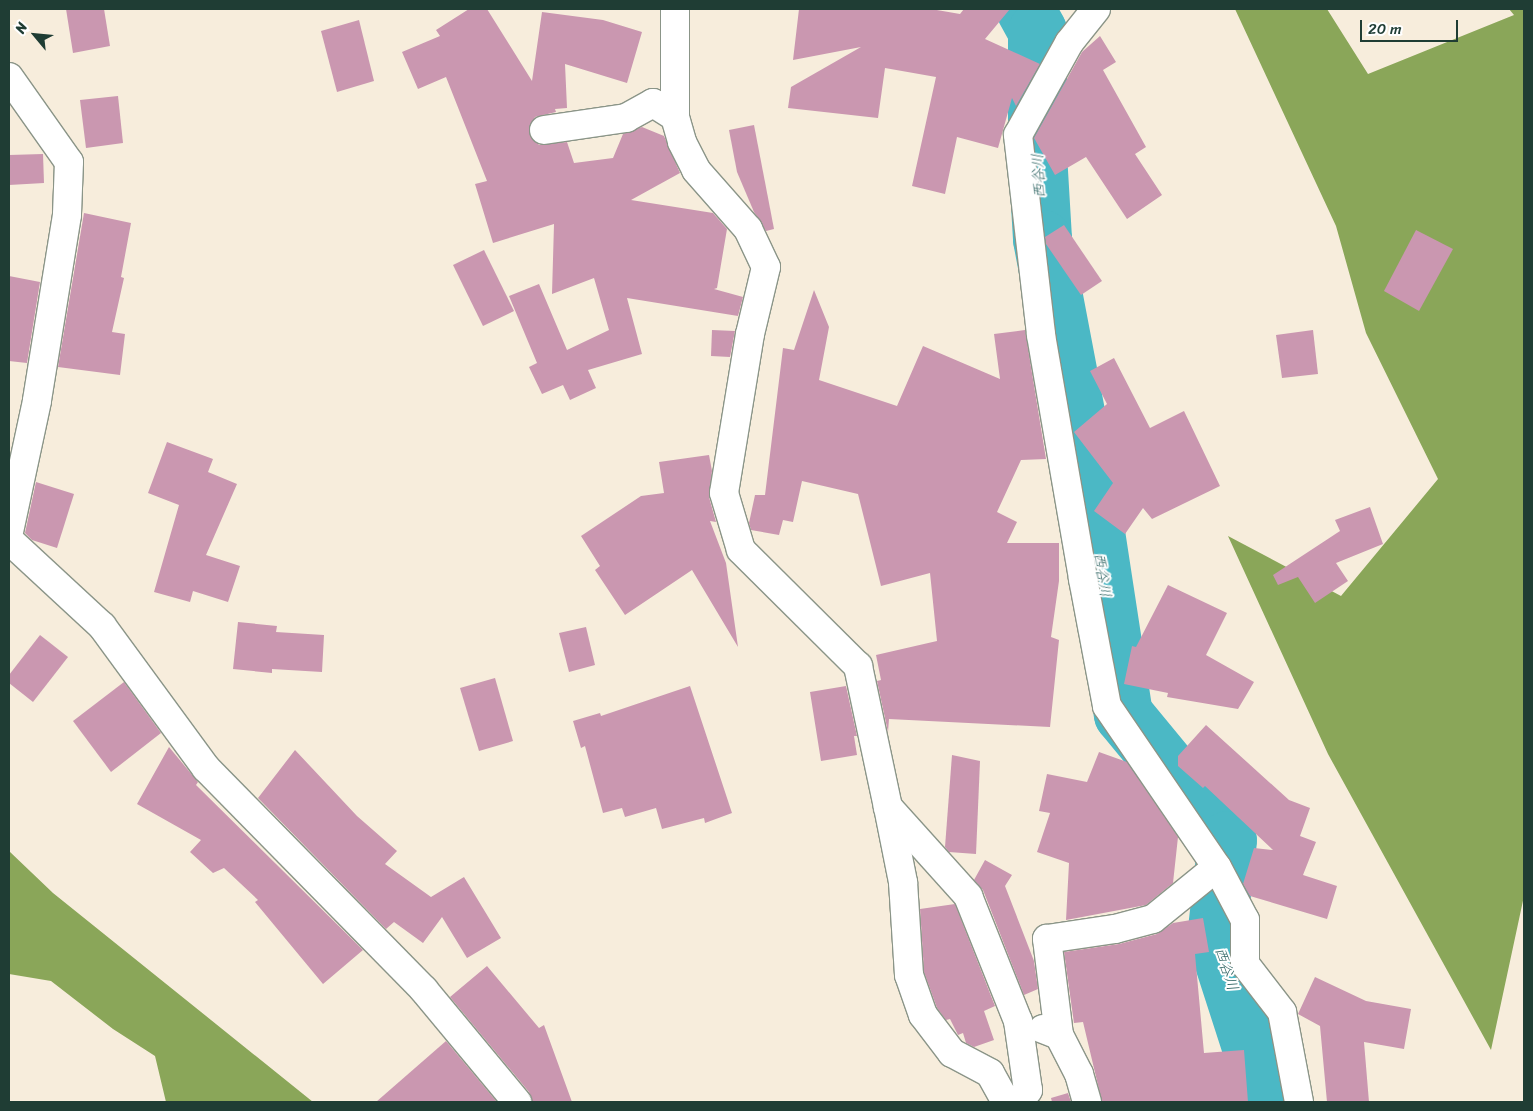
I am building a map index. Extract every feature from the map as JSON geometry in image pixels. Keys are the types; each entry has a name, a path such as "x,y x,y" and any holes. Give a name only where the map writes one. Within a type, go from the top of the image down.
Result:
{"street":[{"path":"675,9 675,117 682,142 696,170 748,229 766,267 750,334 724,493 740,550 858,666 903,882 909,976 923,1015 952,1053 990,1073 1006,1102 1019,1102 1028,1090 1018,1020 968,896 888,807"},
{"path":"1096,9 1069,43 1018,135 1041,335 1107,706 1217,867 1245,920 1245,964 1282,1012 1299,1102"},
{"path":"9,77 69,162 67,215 37,401 9,532"},
{"path":"544,130 626,118 653,103 675,117"},
{"path":"9,540 102,626 206,768 424,990 517,1102"},
{"path":"1087,1102 1079,1074 1059,1035 1047,939 1115,929 1153,919 1217,867"},
{"path":"1018,1020 1059,1035"}],"green space":[{"path":"1235,9 1327,9 1368,74 1514,15 1509,9 1524,9 1524,896 1491,1050 1328,754 1228,536 1341,596 1438,479 1366,333 1336,226"},
{"path":"9,851 53,893 313,1102 166,1102 155,1056 113,1029 51,981 9,974"}],"building":[{"path":"66,9 104,9 110,46 73,53"},
{"path":"469,9 487,9 532,81 542,12 603,20 642,32 627,83 565,64 567,108 555,109 556,112 535,117 529,133 539,145 567,142 574,163 613,158 623,134 642,127 664,136 680,173 631,200 713,213 727,229 717,288 714,289 743,297 738,316 627,298 642,354 588,370 596,388 570,400 563,385 542,394 529,367 537,363 509,296 539,284 567,350 609,330 594,278 552,294 554,224 493,243 475,184 487,181 446,77 418,89 402,52 440,36 436,30"},
{"path":"799,9 931,9 960,14 964,9 1010,9 985,39 1040,64 1016,106 1012,98 998,148 957,137 945,194 912,186 936,77 885,68 878,118 788,108 791,87 861,47 793,60"},
{"path":"359,20 374,81 337,92 321,31"},
{"path":"1100,36 1116,62 1103,70 1146,147 1135,154 1162,195 1127,219 1086,157 1055,175 1034,138 1082,52"},
{"path":"118,96 123,143 86,148 80,100"},
{"path":"754,125 774,229 766,231 754,212 737,172 729,130"},
{"path":"43,154 44,183 9,185 9,155"},
{"path":"84,213 131,223 121,277 124,278 112,332 125,334 120,375 58,367"},
{"path":"1064,225 1102,281 1081,295 1046,244 1045,237"},
{"path":"1416,230 1453,249 1419,311 1384,291"},
{"path":"484,250 514,311 483,326 453,265"},
{"path":"9,276 40,282 27,363 9,361"},
{"path":"814,290 829,327 819,380 897,406 923,346 1000,379 994,334 1025,330 1046,459 1021,460 997,512 1017,522 1007,543 1059,543 1059,581 1051,637 1059,640 1050,727 889,719 888,732 877,681 881,680 876,655 937,641 930,573 881,586 858,494 802,481 793,522 783,520 779,535 751,530 749,523 755,495 765,495 783,348 794,350"},
{"path":"712,330 735,331 730,357 711,356"},
{"path":"1313,330 1318,374 1282,378 1276,335"},
{"path":"1114,358 1150,428 1184,411 1220,486 1152,519 1143,508 1125,534 1094,511 1113,483 1074,432 1107,404 1090,371"},
{"path":"167,442 213,459 208,472 237,484 206,555 240,566 228,602 193,591 190,602 154,592 179,505 148,493"},
{"path":"709,455 712,471 709,497 716,522 710,521 726,563 738,647 692,570 625,615 595,570 600,566 581,536 641,496 664,493 659,462"},
{"path":"36,482 74,494 57,548 32,540 25,533"},
{"path":"1370,507 1383,544 1336,563 1348,581 1315,603 1298,577 1278,585 1273,575 1340,531 1335,520"},
{"path":"1168,585 1227,613 1206,655 1254,682 1238,709 1167,697 1168,693 1124,684 1132,646 1136,647"},
{"path":"238,622 277,626 276,632 324,635 322,672 272,669 272,673 233,669"},
{"path":"586,627 595,665 569,672 559,633"},
{"path":"40,635 68,657 33,702 9,683 9,675"},
{"path":"495,678 513,741 479,751 460,688"},
{"path":"124,682 161,733 111,772 73,721"},
{"path":"690,686 732,813 705,823 704,818 662,829 656,808 625,817 622,808 603,813 585,746 581,748 573,721 600,713 601,716"},
{"path":"846,686 857,736 854,736 857,755 821,761 810,692"},
{"path":"1206,725 1289,800 1310,808 1300,836 1316,842 1303,875 1337,886 1327,919 1250,896 1243,884 1254,848 1273,850 1205,786 1203,788 1178,766 1178,756"},
{"path":"169,747 198,782 196,785 363,950 323,984 255,902 258,900 224,868 213,873 190,852 201,840 137,804"},
{"path":"295,750 357,816 397,851 385,864 431,897 464,877 501,938 467,958 442,917 423,943 394,922 386,929 258,798"},
{"path":"1099,752 1127,762 1178,837 1173,883 1146,905 1066,920 1069,863 1037,852 1050,813 1039,811 1047,774 1087,782"},
{"path":"952,755 980,761 976,854 949,852 945,847"},
{"path":"985,860 1012,875 1005,886 1034,961 1038,989 1024,995 983,890 974,880"},
{"path":"955,904 995,1006 984,1011 994,1040 974,1047 966,1043 963,1033 958,1035 950,1019 946,1020 937,1008 924,972 920,909"},
{"path":"1203,918 1209,952 1195,954 1204,1053 1244,1050 1248,1102 1102,1102 1083,1022 1074,1023 1064,952 1119,944 1157,934 1173,923"},
{"path":"487,966 539,1028 544,1025 572,1102 532,1102 529,1092 450,997"},
{"path":"1315,977 1366,1001 1411,1009 1404,1049 1364,1042 1369,1102 1327,1102 1320,1026 1298,1014"},
{"path":"446,1041 497,1102 376,1102"},
{"path":"1068,1093 1071,1102 1052,1102 1051,1098"}],"waterway":[{"name":"西谷川","path":"1025,9 1037,31 1037,154 1042,239 1084,460 1123,714 1227,840 1216,938 1269,1102"}]}
